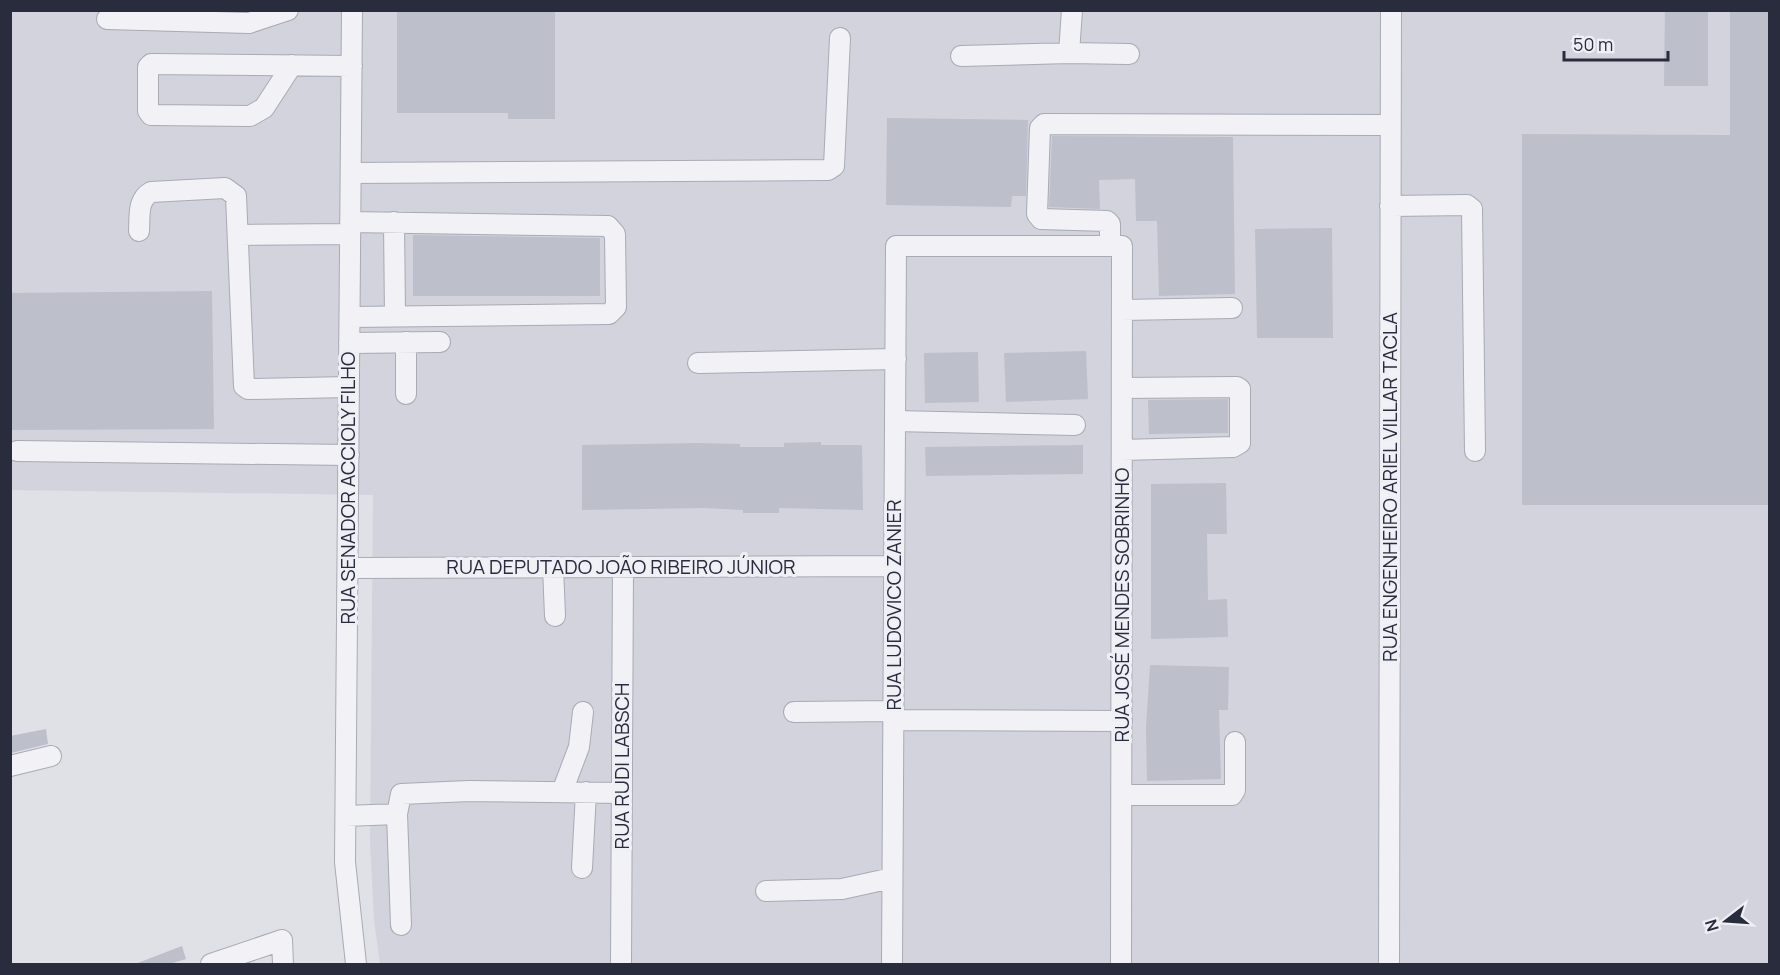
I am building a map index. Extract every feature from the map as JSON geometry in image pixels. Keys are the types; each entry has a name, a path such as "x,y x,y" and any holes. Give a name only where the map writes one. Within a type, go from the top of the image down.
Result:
{"street":[{"path":"107,19 249,23 288,10"},
{"name":"RUA SENADOR ACCIOLY FILHO","path":"352,10 346,816 347,902 356,964"},
{"path":"1069,53 1072,10"},
{"name":"RUA ENGENHEIRO ARIEL VILLAR TACLA","path":"1389,964 1391,10"},
{"path":"351,173 828,170 834,166 840,38"},
{"path":"961,56 1129,54"},
{"path":"292,65 264,108 250,116 151,115 148,111 148,67 151,64 292,65 352,66"},
{"name":"RUA JOSÉ MENDES SOBRINHO","path":"1122,964 1122,310 1116,246 1110,224 1107,221 1041,219 1036,214 1040,128 1044,124 1390,125"},
{"path":"139,231 141,203 144,196 151,192 225,188 236,196 245,388 349,387"},
{"path":"1390,206 1467,205 1472,209 1475,451"},
{"path":"394,222 395,316"},
{"path":"238,235 350,228 394,222 608,226 615,234 616,307 609,314 350,317"},
{"name":"RUA LUDOVICO ZANIER","path":"892,964 896,246 1116,246"},
{"path":"1122,310 1232,308"},
{"path":"406,342 406,394"},
{"path":"350,343 441,342"},
{"path":"698,363 896,358"},
{"path":"1122,388 1237,387 1240,389 1240,443 1233,447 1122,450"},
{"path":"895,420 1075,425"},
{"path":"17,451 348,455"},
{"name":"RUA DEPUTADO JOÃO RIBEIRO JÚNIOR","path":"348,568 894,566"},
{"path":"553,567 555,616"},
{"name":"RUA RUDI LABSCH","path":"621,964 623,567"},
{"path":"562,792 579,747 583,712"},
{"path":"794,712 1122,721"},
{"path":"1122,795 1232,795 1235,790 1235,742"},
{"path":"10,766 51,756"},
{"path":"582,868 586,792"},
{"path":"401,925 397,814 401,794 622,793"},
{"path":"346,816 397,814"},
{"path":"766,891 842,889 892,878"},
{"path":"211,964 282,940 282,964"}],"shaded area":[{"path":"11,11 1769,11 1769,964 380,964 374,920 370,843 373,495 11,490"}],"building":[{"path":"397,10 555,10 555,119 508,119 508,113 397,113"},
{"path":"1665,10 1708,10 1708,86 1664,86"},
{"path":"1730,10 1770,10 1770,505 1522,505 1522,134 1730,135"},
{"path":"887,118 1028,120 1026,196 1012,196 1011,207 886,205"},
{"path":"1052,136 1233,137 1235,294 1159,296 1157,221 1136,221 1135,179 1099,180 1100,209 1049,207"},
{"path":"1332,228 1333,338 1257,338 1255,229"},
{"path":"413,235 600,238 600,296 413,296"},
{"path":"212,291 214,429 10,430 10,293"},
{"path":"1086,351 1088,399 1006,402 1004,353"},
{"path":"978,352 979,402 925,403 924,353"},
{"path":"1228,399 1228,433 1149,434 1148,400"},
{"path":"821,442 821,445 862,445 863,510 779,508 779,513 743,513 743,510 704,508 582,510 582,445 698,443 740,444 740,447 784,447 784,443"},
{"path":"1083,445 1083,474 926,476 925,447"},
{"path":"1226,483 1227,534 1207,534 1208,600 1227,599 1228,637 1151,639 1151,484"},
{"path":"1150,665 1229,667 1228,710 1219,710 1221,779 1147,781 1146,727"},
{"path":"46,729 48,744 11,753 10,736"},
{"path":"182,946 186,959 169,964 135,964"}]}
